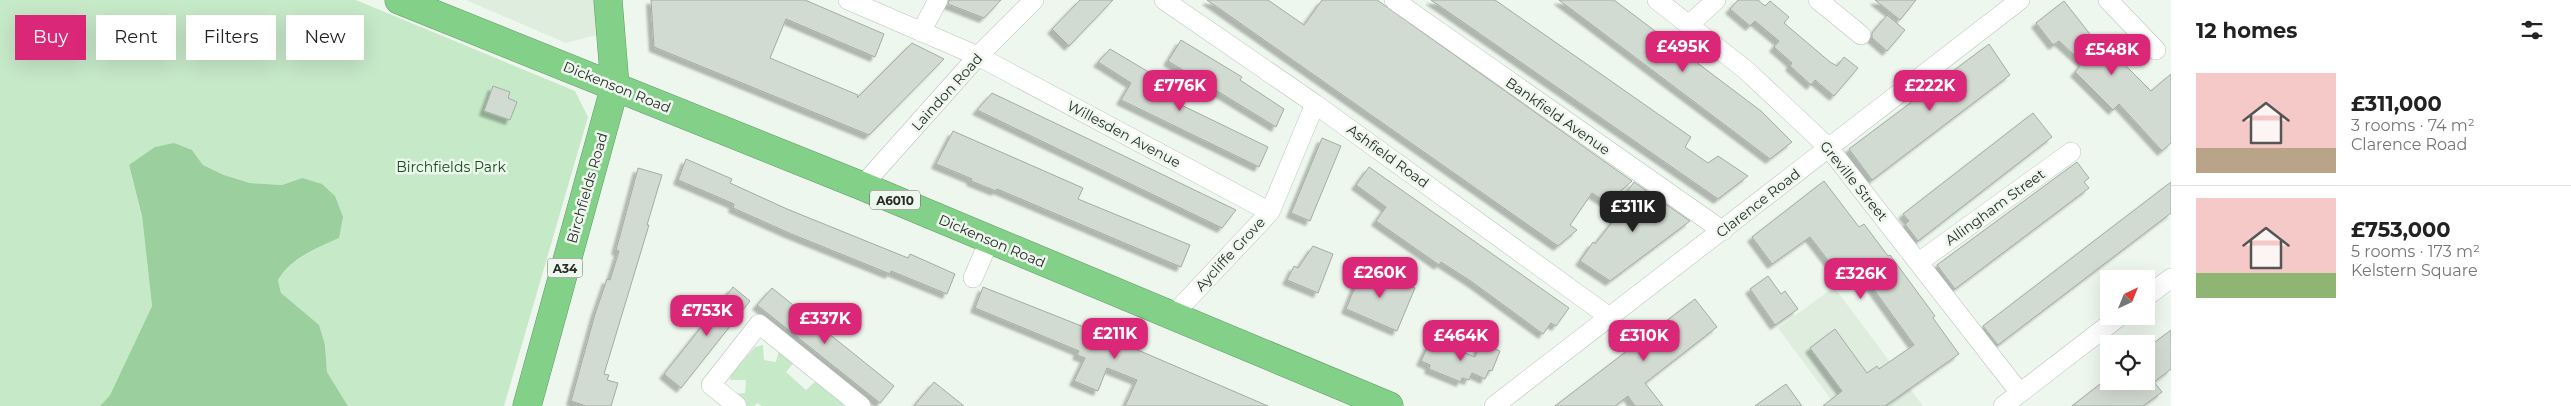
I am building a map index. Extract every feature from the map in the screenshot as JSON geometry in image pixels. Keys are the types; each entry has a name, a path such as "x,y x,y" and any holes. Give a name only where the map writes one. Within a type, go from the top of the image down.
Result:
{"highway":[{"name":"Dickenson Road","path":"400,0 862,186 1389,406"},
{"name":"A34","path":"608,0 615,86"},
{"name":"Birchfields Road","path":"526,406 615,86"}],"street":[{"name":"Willesden Avenue","path":"848,0 978,56 1270,212"},
{"path":"921,32 938,0"},
{"name":"Laindon Road","path":"862,186 978,56 1034,0"},
{"name":"Ashfield Road","path":"1164,0 1315,104 1608,316"},
{"name":"Bankfield Avenue","path":"1394,0 1722,231"},
{"name":"Greville Street","path":"1657,0 1748,71 1829,148 2020,393"},
{"path":"1690,24 1716,0"},
{"name":"Clarence Road","path":"1494,406 1608,316 1722,231 2020,0"},
{"path":"2108,0 2156,50"},
{"path":"1830,4 1861,36"},
{"name":"Aycliffe Grove","path":"1172,316 1270,212 1315,104"},
{"name":"Allingham Street","path":"1919,262 2071,152"},
{"path":"973,278 990,239"},
{"path":"2155,291 2169,282"},
{"path":"737,406 711,384 759,324 861,406"},
{"path":"2003,406 2108,325"}],"shaded area":[{"path":"466,0 594,0 596,35 566,43"},
{"path":"1834,287 1923,406 1836,406 1778,328"}],"green space":[{"name":"Birchfields Park","path":"0,0 356,0 575,91 588,117 504,406 348,406 327,372 325,345 295,306 281,293 278,280 297,260 339,238 302,178 282,185 250,183 224,175 203,165 192,150 129,165 142,216 152,306 110,395 100,406 0,406"},
{"path":"174,143 192,150 203,165 224,175 250,183 282,185 302,178 322,184 335,196 343,217 339,238 297,260 290,265 278,280 281,293 319,325 325,345 327,372 348,406 100,406 110,395 152,306 142,216 129,165 155,147"},
{"path":"763,345 764,360 776,362 779,349 796,360 786,372 806,390 819,378 847,401 843,406 762,406 757,403 754,406 741,406 731,394 745,393 746,380 730,380 731,374 755,347"}],"building":[{"path":"651,0 805,0 884,34 875,57 786,19 770,58 858,95 857,98 912,43 944,59 869,135 654,47"},
{"path":"949,0 1001,0 984,18 948,4"},
{"path":"1080,0 1113,0 1069,46 1052,29"},
{"path":"1207,0 1268,0 1304,25 1322,0 1377,0 1632,181 1607,203 1592,193 1570,225 1577,230 1558,246"},
{"path":"1431,0 1495,0 1691,137 1685,147 1708,163 1718,156 1748,176 1718,199"},
{"path":"1559,0 1614,0 1761,111 1792,142 1770,159"},
{"path":"1738,0 1758,0 1765,6 1770,1 1789,17 1784,23 1830,62 1837,66 1844,57 1858,68 1834,96 1815,80 1811,85 1790,66 1792,63 1774,47 1779,41 1755,21 1750,26 1730,9"},
{"path":"1875,0 1916,0 1900,20"},
{"path":"2064,1 2097,43 2100,40 2151,91 2171,74 2171,143 2162,151 2119,104 2113,110 2075,72 2083,63 2059,41 2053,45 2036,23"},
{"path":"1887,15 1905,30 1887,51 1872,38 1872,33"},
{"path":"1181,40 1242,77 1240,80 1284,109 1276,127 1168,61"},
{"path":"1989,44 2010,75 1872,180 1849,149"},
{"path":"1110,49 1152,74 1144,87 1268,147 1259,167 1121,100 1131,83 1098,62"},
{"path":"493,86 510,92 508,98 517,102 510,120 484,111"},
{"path":"992,93 1236,210 1222,228 977,110"},
{"path":"2033,113 2052,137 1918,241 1905,224 1909,221 1903,214"},
{"path":"953,131 1083,188 1078,199 1190,245 1181,267 997,189 996,191 971,181 972,179 936,164"},
{"path":"1322,138 1341,146 1310,221 1291,213"},
{"path":"686,159 732,179 730,183 787,209 908,258 910,254 955,274 947,294 891,271 890,274 789,233 733,208 734,204 678,180"},
{"path":"2077,162 2089,178 2084,182 2089,188 1955,289 1937,265"},
{"path":"1369,167 1569,308 1556,326 1551,323 1543,334 1472,282 1441,262 1439,265 1376,221 1386,207 1356,185"},
{"path":"638,168 662,175 647,225 649,225 604,374 609,375 607,380 618,383 611,406 586,406 571,401 595,314 607,279 610,280 619,251 616,250"},
{"path":"1824,181 1859,227 1864,224 1888,256 1890,255 1935,316 1933,318 1959,354 1885,406 1823,406 1842,391 1810,348 1835,329 1867,373 1877,366 1879,369 1914,345 1856,265 1841,277 1810,237 1772,264 1752,237"},
{"path":"1634,182 1690,221 1610,281 1580,261 1593,242 1595,244 1620,212 1615,209"},
{"path":"2171,182 2171,213 1998,345 1983,326"},
{"path":"1313,246 1333,254 1318,293 1287,280 1294,266 1298,268"},
{"path":"1363,267 1415,288 1397,331 1346,309"},
{"path":"1768,276 1781,294 1785,291 1798,309 1775,325 1750,289"},
{"path":"733,287 750,301 681,388 664,374"},
{"path":"983,287 1089,329 1268,406 1125,406 1137,380 1107,368 1098,391 1074,381 1085,358 1077,355 1079,351 975,308"},
{"path":"772,288 894,386 880,403 757,305"},
{"path":"1695,299 1717,327 1645,383 1663,406 1635,406 1628,396 1615,406 1555,406"},
{"path":"2171,330 2171,369 2155,381 2155,342"},
{"path":"1440,343 1475,357 1481,343 1500,351 1492,371 1489,370 1485,379 1472,373 1469,380 1462,378 1461,382 1429,369 1430,365 1421,361 1429,344 1439,348"},
{"path":"934,382 964,406 914,406"},
{"path":"2155,383 2162,392 2143,406 2072,406 2100,384 2100,390 2155,390"},
{"path":"1786,384 1802,406 1755,406"}]}
